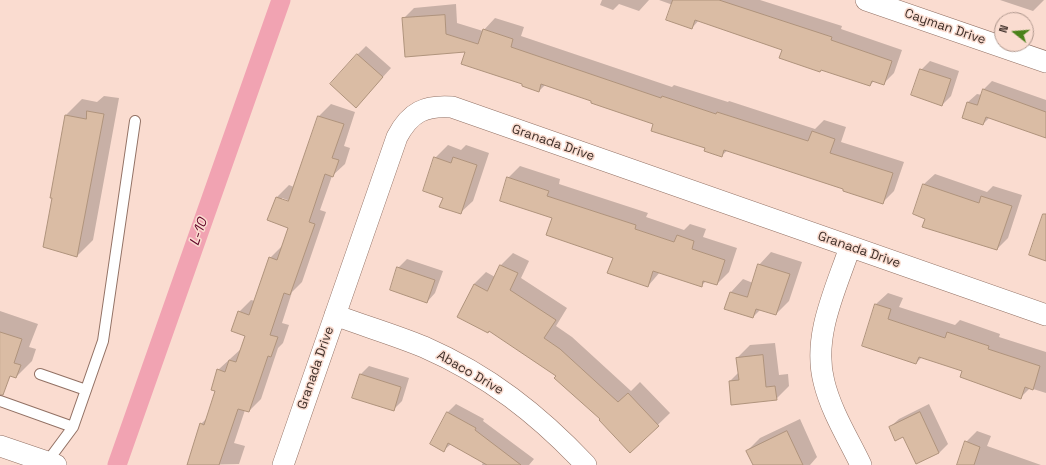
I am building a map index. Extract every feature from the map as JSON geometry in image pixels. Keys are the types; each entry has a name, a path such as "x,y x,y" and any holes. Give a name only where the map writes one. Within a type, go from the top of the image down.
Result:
{"street":[{"name":"Cayman Drive","path":"866,0 1046,62"},
{"name":"Granada Drive","path":"283,465 397,137 403,126 412,116 425,109 438,106 452,108 1046,315"},
{"path":"850,247 824,325 821,345 821,367 828,394 861,465"},
{"name":"Abaco Drive","path":"335,315 422,347 452,360 494,384 528,410 564,442 586,465"},
{"path":"0,446 51,463"}],"lane":[{"path":"51,463 73,427 103,341 135,120"},
{"path":"40,374 86,390"},
{"path":"0,401 73,427"}],"building":[{"path":"673,0 719,0 832,37 831,40 892,61 884,85 872,81 870,86 821,70 820,72 779,58 782,50 695,20 692,29 666,20"},
{"path":"445,15 446,34 478,44 483,29 513,39 511,47 661,98 662,96 716,114 717,112 808,141 812,131 835,139 830,153 893,173 883,204 843,191 843,189 724,150 722,157 704,151 705,148 651,131 653,124 541,84 539,92 522,86 522,84 461,64 465,52 405,57 402,18"},
{"path":"357,54 383,77 356,108 330,84"},
{"path":"920,69 951,79 942,106 911,95"},
{"path":"983,89 1046,112 1046,138 986,117 983,125 962,118 967,102 977,105"},
{"path":"87,111 104,114 77,257 43,247 65,115 86,119"},
{"path":"318,116 344,124 332,158 339,160 333,177 325,174 309,222 315,224 290,295 284,293 270,335 278,337 271,357 268,356 249,412 238,409 219,465 187,465 200,423 204,425 215,391 211,390 217,369 225,372 229,360 236,362 245,336 231,331 238,311 249,315 269,257 277,260 288,228 267,220 276,197 288,201"},
{"path":"434,157 451,163 453,157 477,165 461,214 439,207 443,198 423,191"},
{"path":"507,177 549,191 547,196 636,225 635,229 674,242 677,235 694,241 692,249 725,260 717,285 703,281 702,287 653,271 648,287 607,273 613,258 546,235 552,218 500,201"},
{"path":"923,184 979,203 981,196 1012,206 997,250 922,227 925,219 913,214"},
{"path":"1043,214 1046,214 1046,261 1029,255"},
{"path":"758,264 790,274 776,315 756,309 753,318 724,309 730,292 747,297"},
{"path":"500,265 518,273 510,290 556,320 544,338 560,349 618,402 628,393 659,426 630,453 599,420 600,419 554,378 556,376 489,331 488,333 457,317 474,284 487,291"},
{"path":"397,267 435,280 427,303 390,290"},
{"path":"875,304 891,309 888,319 945,338 947,332 989,346 988,349 1040,366 1033,390 1025,387 1021,399 960,377 962,371 919,357 916,364 862,346"},
{"path":"0,332 22,339 14,363 21,365 16,378 10,376 3,395 0,395"},
{"path":"763,355 766,387 775,386 777,400 731,405 729,381 739,380 736,358"},
{"path":"360,374 401,387 394,411 352,398"},
{"path":"447,412 476,428 475,430 521,465 487,465 448,443 444,452 430,444"},
{"path":"920,412 939,453 916,464 903,437 895,441 889,427"},
{"path":"787,431 803,465 753,465 746,451"},
{"path":"965,441 980,447 974,465 957,465"}],"waterway":[{"name":"L-10","path":"117,465 281,0"}]}
